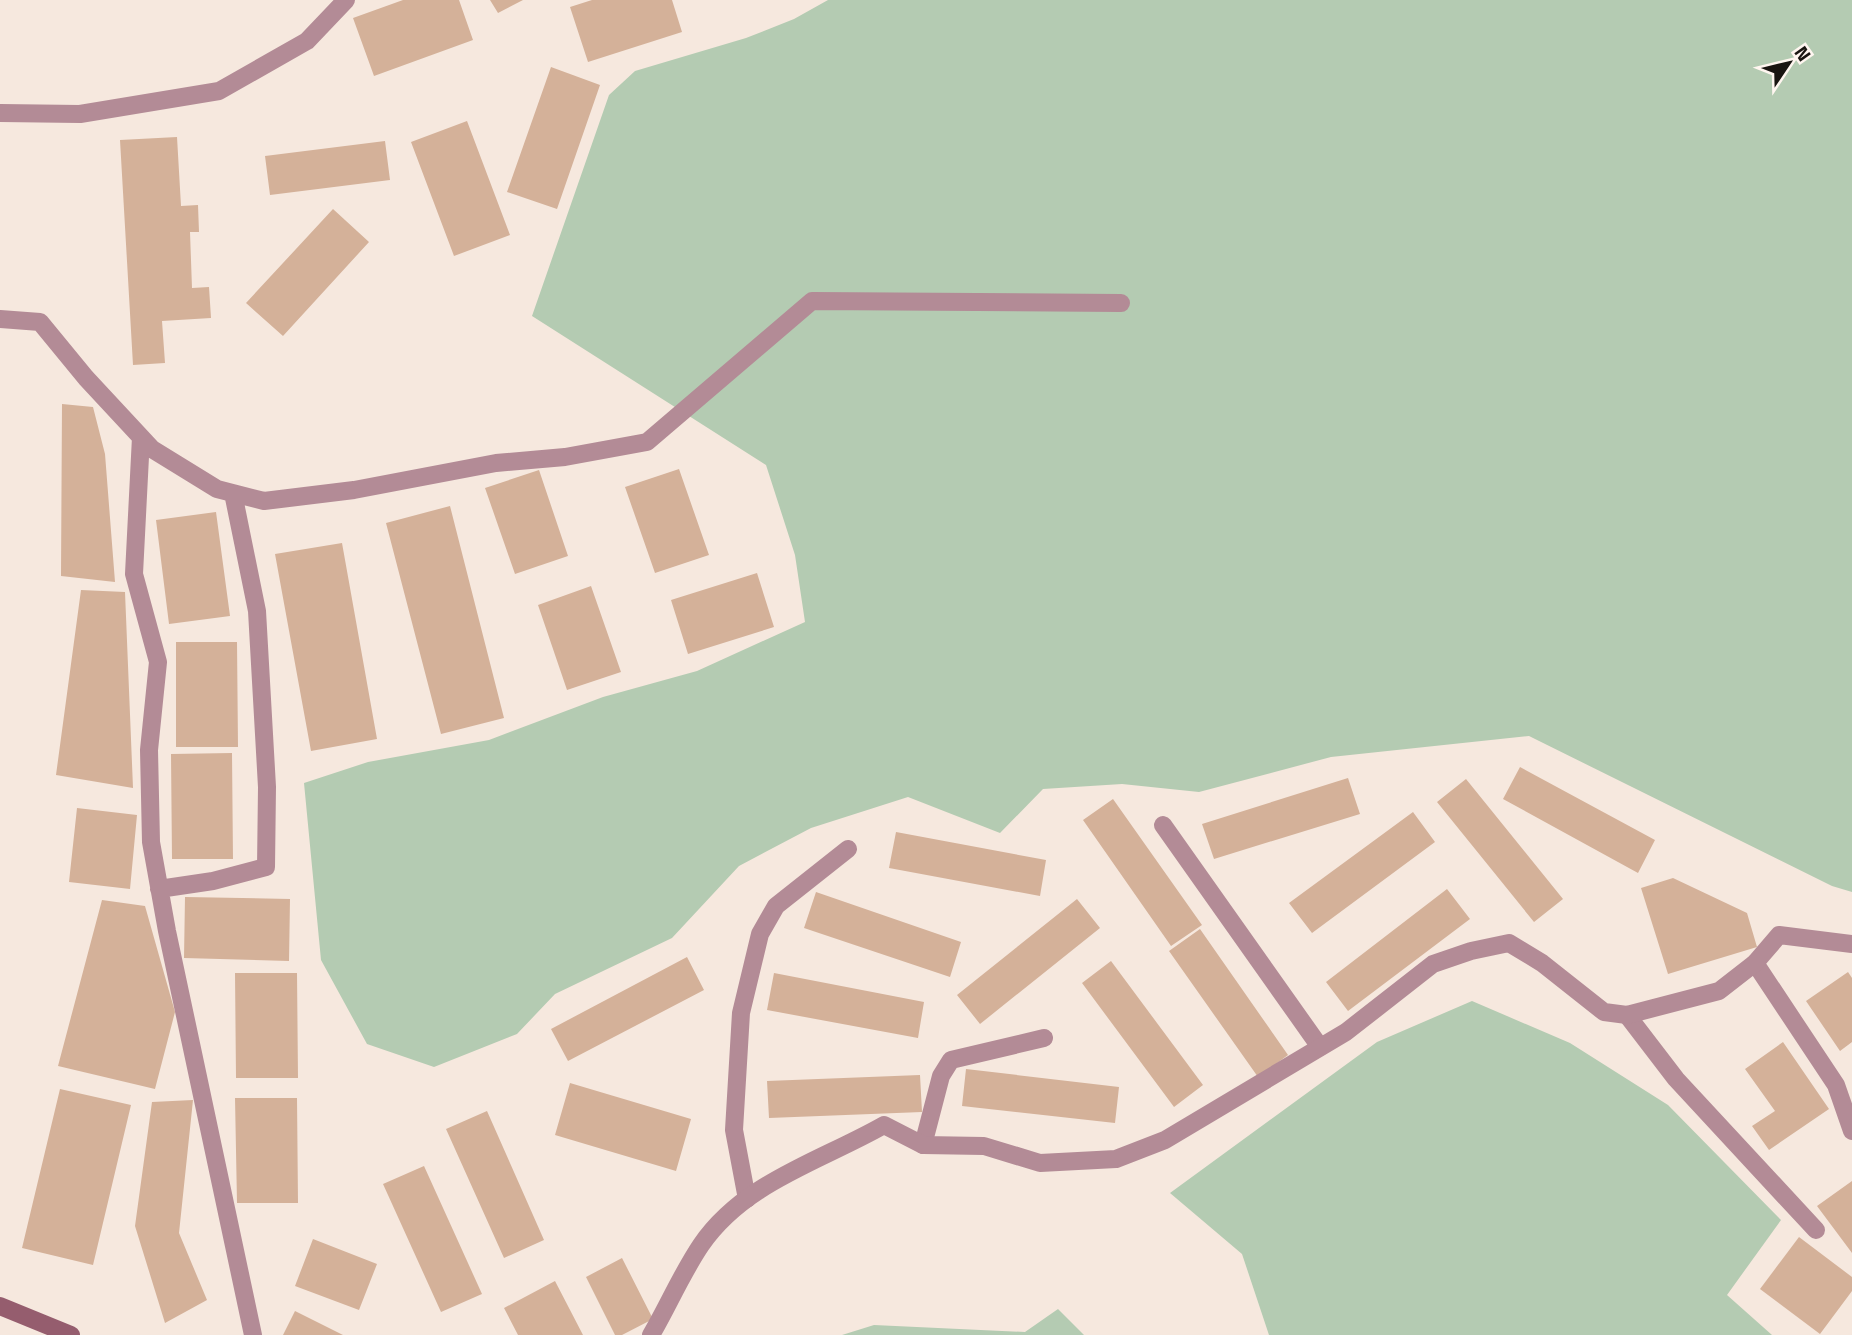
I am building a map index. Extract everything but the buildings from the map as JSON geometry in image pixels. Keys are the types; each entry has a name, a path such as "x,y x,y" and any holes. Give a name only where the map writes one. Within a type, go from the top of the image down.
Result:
{"street":[{"path":"0,113 80,114 219,91 307,41 346,0"},
{"path":"0,319 40,322 86,379 152,449 217,489 264,501 354,490 495,463 565,457 647,442 812,301 1121,303"},
{"path":"141,437 134,574 158,662 149,750 151,842 237,1270 253,1335"},
{"path":"159,888 213,881 266,867 267,787 257,611 233,493"},
{"path":"1163,825 1320,1047"},
{"path":"747,1199 734,1130 741,1013 760,934 776,906 848,849"},
{"path":"652,1335 701,1244 731,1211 780,1176 884,1125 923,1145 984,1146 1040,1163 1116,1159 1165,1140 1346,1032 1433,964 1471,951 1508,943 1542,963 1604,1012 1627,1015 1719,992 1755,963 1779,935 1852,944"},
{"path":"1755,963 1836,1085 1852,1131"},
{"path":"1627,1015 1676,1079 1816,1230"},
{"path":"923,1145 942,1076 951,1060 1044,1038"},
{"path":"0,1306 71,1335"}],"green space":[{"path":"828,0 1852,0 1852,892 1832,886 1529,736 1331,757 1199,792 1122,784 1043,789 1000,833 908,797 811,828 739,866 672,938 555,994 517,1034 434,1067 367,1044 321,960 304,783 368,762 489,740 603,697 697,671 805,622 795,555 766,465 532,316 609,95 635,71 746,38 794,19"},
{"path":"1472,1001 1570,1043 1668,1105 1781,1220 1727,1295 1772,1335 1269,1335 1242,1254 1170,1193 1377,1042"},
{"path":"1058,1309 1084,1335 842,1335 874,1325 1025,1332"}]}
